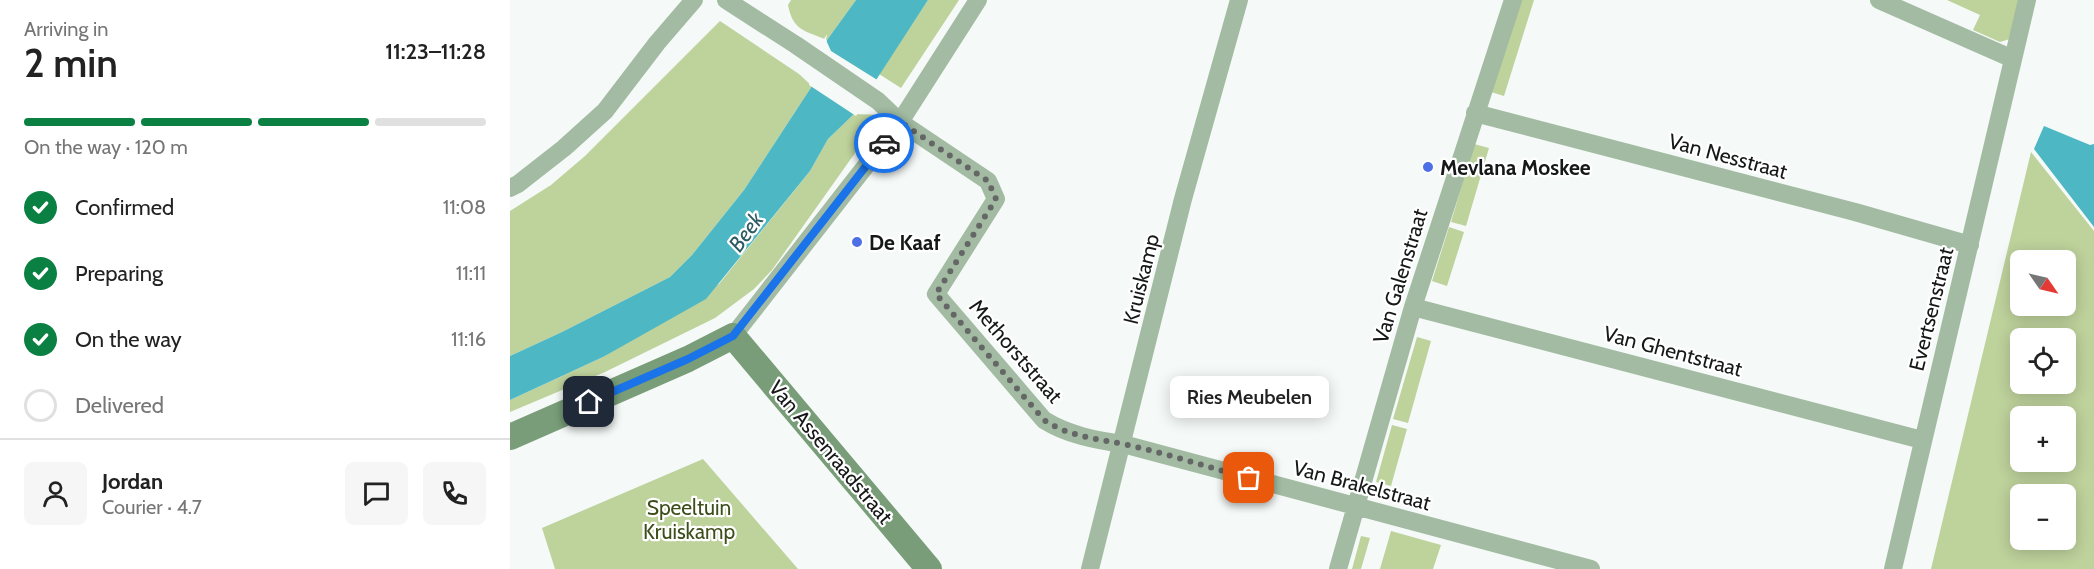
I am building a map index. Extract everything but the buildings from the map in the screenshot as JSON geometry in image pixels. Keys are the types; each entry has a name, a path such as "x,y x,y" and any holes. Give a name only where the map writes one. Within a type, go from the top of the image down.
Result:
{"street":[{"path":"510,188 564,148 605,111 657,43 694,0"},
{"path":"726,0 878,101 900,122"},
{"path":"510,437 688,359 733,336 900,122 978,0"},
{"name":"Kruiskamp","path":"1090,569 1184,199 1239,0"},
{"name":"Van Galenstraat","path":"1338,569 1413,307 1475,112 1514,0"},
{"path":"1879,0 2013,59"},
{"name":"Evertsenstraat","path":"1893,569 2027,0"},
{"name":"Van Nesstraat","path":"1475,112 1843,209 1970,245"},
{"name":"Methorststraat","path":"900,122 988,181 996,199 936,294 1044,420 1057,428 1093,440 1123,444"},
{"name":"Van Ghentstraat","path":"1413,307 1923,440"},
{"name":"Van Assenraadstraat","path":"733,336 929,569"},
{"name":"Van Brakelstraat","path":"1123,444 1590,569"}],"green space":[{"path":"791,0 856,0 827,40 796,25 788,5"},
{"path":"928,0 959,0 901,88 879,74"},
{"path":"1520,0 1534,0 1504,96 1491,92"},
{"path":"1947,0 2020,0 2010,39 2000,42 1973,30 1980,15"},
{"path":"720,21 799,74 812,86 744,190 692,255 670,277 510,356 510,211 551,185 585,156"},
{"path":"854,114 882,115 772,270 754,289 715,318 605,372 510,412 510,400 603,357 719,284 810,171 828,139"},
{"path":"1474,144 1489,148 1466,226 1451,222"},
{"path":"2031,152 2094,231 2094,569 1931,569"},
{"path":"1449,227 1464,232 1447,286 1432,281"},
{"path":"1417,337 1431,341 1408,423 1393,419"},
{"path":"1392,425 1407,429 1391,486 1376,482"},
{"name":"Speeltuin Kruiskamp","path":"703,459 798,569 555,569 542,528"},
{"path":"1391,531 1441,545 1433,569 1380,569"},
{"path":"1361,536 1370,538 1361,569 1352,569"}],"water":[{"name":"Beek","path":"856,0 928,0 854,114 828,139 810,171 706,299 603,357 510,400 510,356 670,277 692,255 744,190 812,86 827,40"},
{"path":"2044,126 2090,145 2094,144 2094,227 2034,149"}],"pier":[{"path":"827,34 826,40 831,51 879,81 856,116 809,85"}],"way so far":[{"path":"884,143 900,122 988,181 996,199 936,294 1044,420 1057,428 1093,440 1123,444 1249,478"}],"place":[{"name":"Mevlana Moskee","path":"1428,167"},
{"name":"De Kaaf","path":"857,242"},
{"name":"Ries Meubelen","path":"1249,478"}],"route":[{"path":"589,402 688,359 733,336 884,143"}]}
